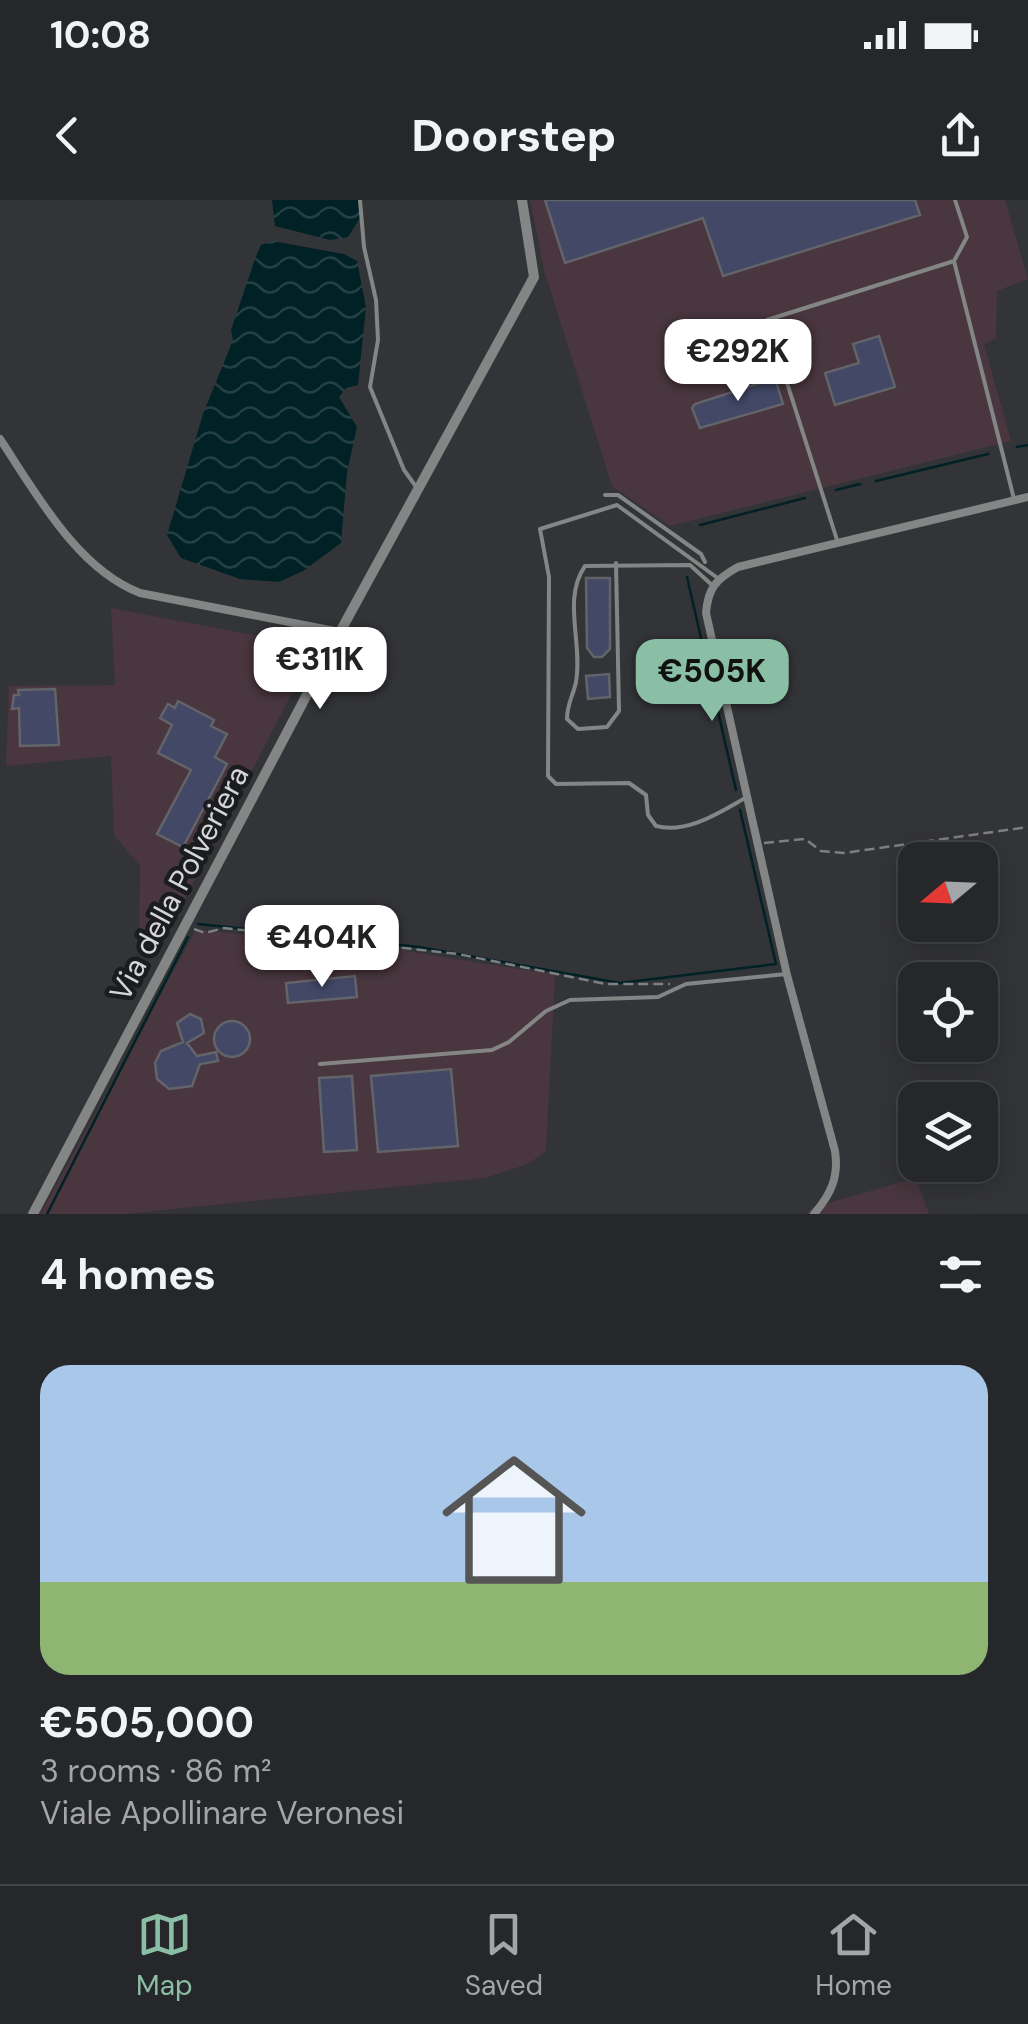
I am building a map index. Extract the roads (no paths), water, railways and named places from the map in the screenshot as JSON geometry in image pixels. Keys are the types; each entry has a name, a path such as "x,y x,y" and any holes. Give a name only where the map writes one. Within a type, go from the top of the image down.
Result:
{"street":[{"name":"Via della Polveriera","path":"33,1214 340,632 536,274 522,200"},
{"path":"0,440 82,552 116,584 140,593 340,632"},
{"path":"814,1214 833,1187 837,1162 786,974 706,612 716,582 738,568 1028,497"}],"lane":[{"path":"360,200 376,300 372,398 404,470 420,491"},
{"path":"955,200 967,237 954,261 1014,500"},
{"path":"838,543 767,320 954,261"},
{"path":"605,495 618,496 701,554 716,582"},
{"path":"706,566 628,509 609,507 540,529 549,577 548,776 556,784 629,783 646,796 648,815 656,826 667,829 712,816 747,796"},
{"path":"616,562 620,711 607,727 578,729 566,719 566,702 576,682 574,581 585,566 616,562 690,565 716,582"},
{"path":"320,1064 492,1050 562,1003 658,997 686,984 786,974"}],"water":[{"path":"272,200 358,200 360,218 348,237 330,240 275,226"},
{"path":"272,241 344,254 357,261 366,307 358,385 346,388 339,397 357,427 347,472 341,543 303,571 279,582 240,579 181,558 167,535 203,414 233,340 231,330 256,256 261,245"}],"waterway":[{"path":"1017,447 1028,445"},
{"path":"876,481 988,454"},
{"path":"836,490 860,484"},
{"path":"700,525 805,498"},
{"path":"687,577 736,790"},
{"path":"198,924 419,947 620,983 776,964 740,810"},
{"path":"47,1214 188,937"}]}
